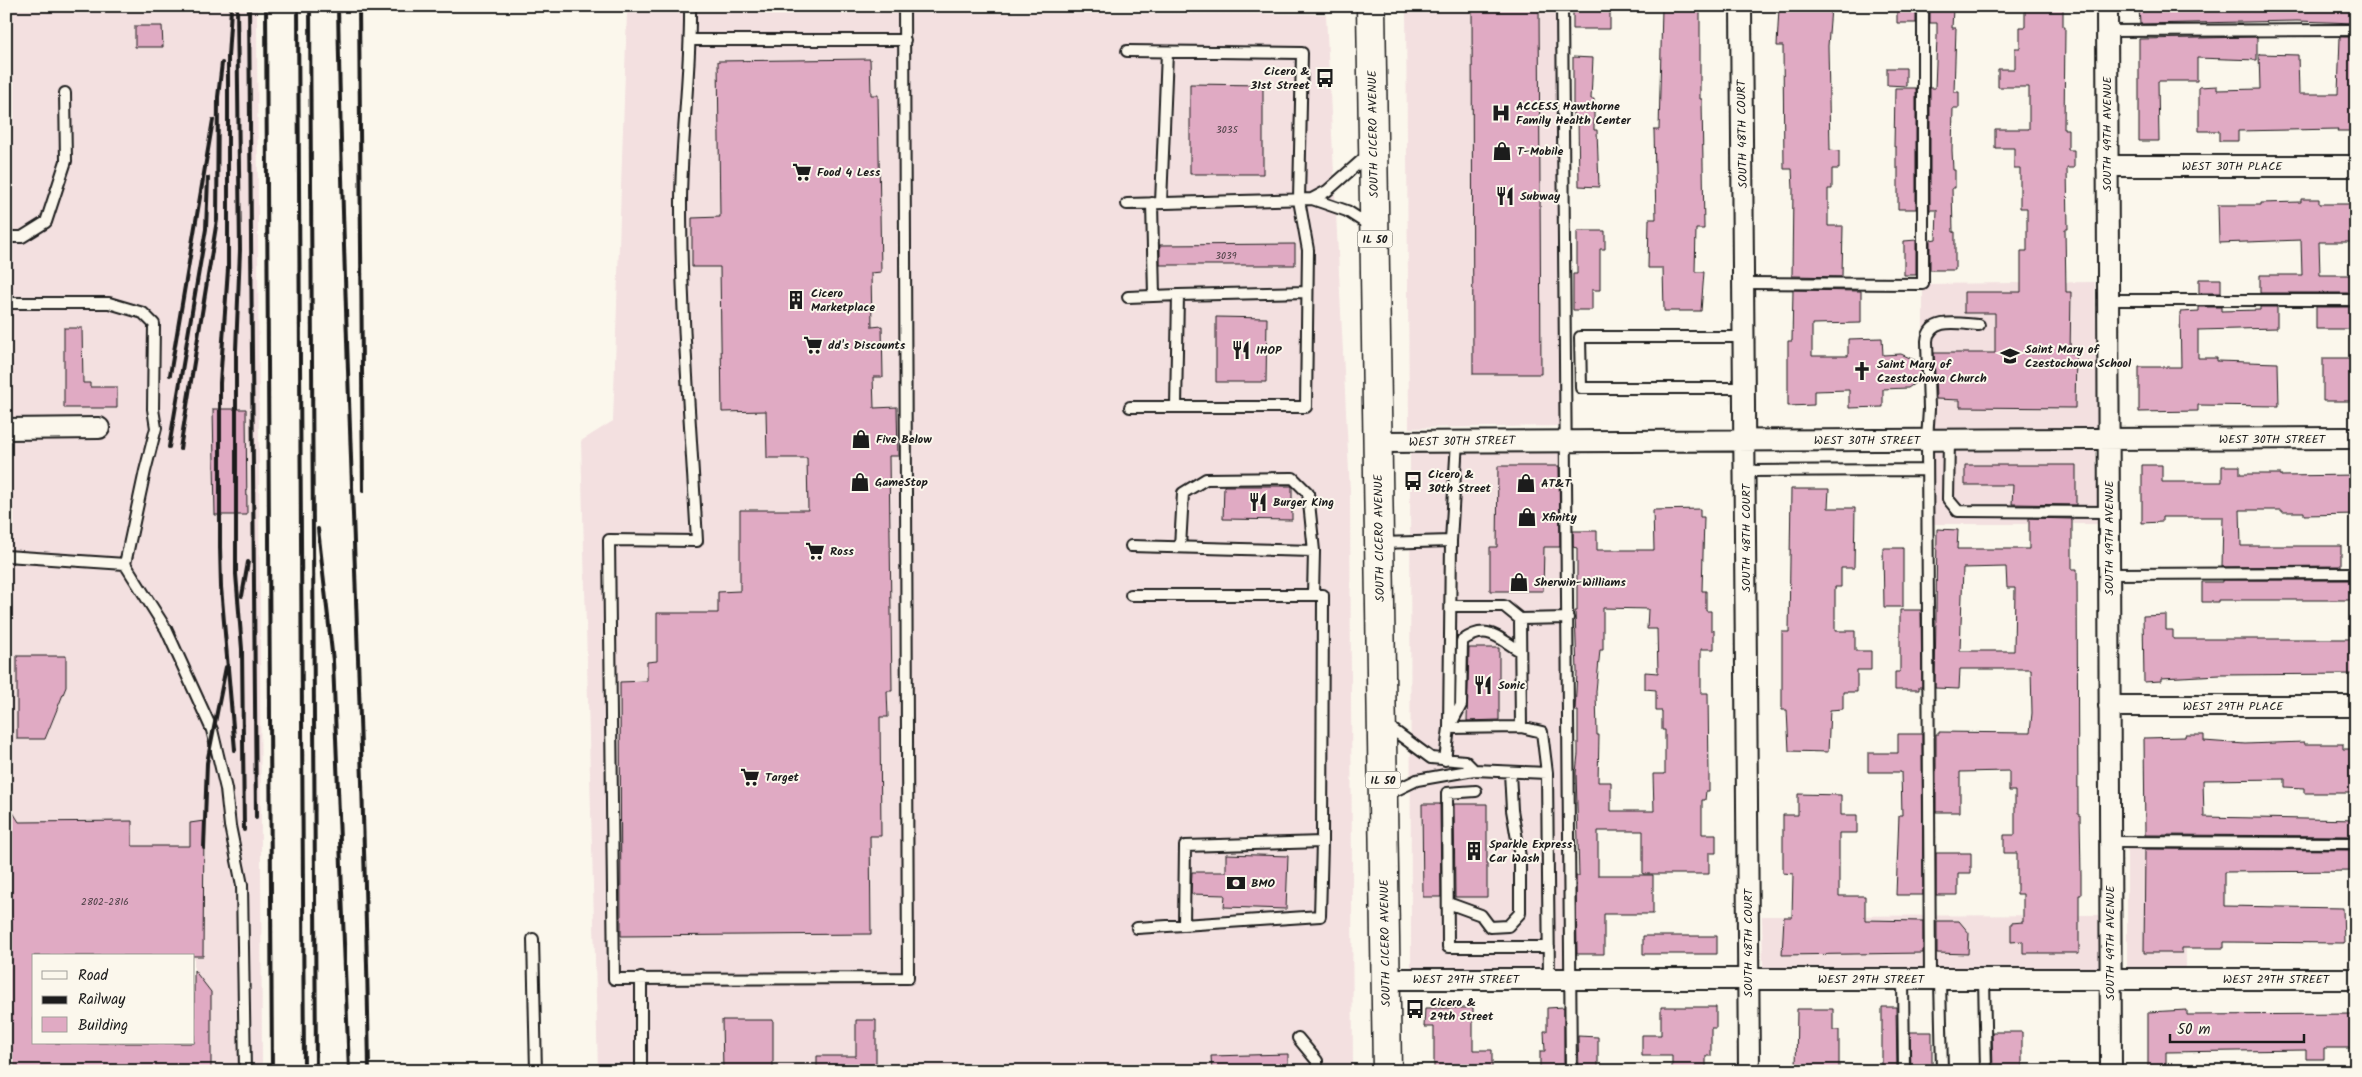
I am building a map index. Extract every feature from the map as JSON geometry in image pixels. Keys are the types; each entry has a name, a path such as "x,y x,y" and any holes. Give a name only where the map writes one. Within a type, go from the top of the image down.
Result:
{"main road":[{"name":"SOUTH CICERO AVENUE","path":"1371,6 1384,796 1386,1071"}],"street":[{"name":"SOUTH 48TH COURT","path":"1741,6 1746,440 1749,1071"},
{"name":"SOUTH 49TH AVENUE","path":"2107,6 2111,1071"},
{"name":"WEST 30TH PLACE","path":"2107,166 2356,166"},
{"path":"6,429 99,428"},
{"name":"WEST 30TH STREET","path":"1378,442 2356,438"},
{"name":"WEST 29TH PLACE","path":"2110,706 2356,706"},
{"name":"WEST 29TH STREET","path":"1386,979 2356,980"}],"lane":[{"path":"690,6 691,40 681,201 682,282 697,541 609,540 614,979 908,978 904,6"},
{"path":"1562,6 1571,1071"},
{"path":"1744,283 1923,284 1923,6"},
{"path":"2107,31 2356,30"},
{"path":"691,40 905,40"},
{"path":"1126,51 1302,53 1299,200 1308,250 1306,407 1130,407"},
{"path":"1154,296 1156,203 1167,52"},
{"path":"6,237 22,237 46,222 66,161 65,93"},
{"path":"1312,199 1327,191 1373,150"},
{"path":"1127,204 1312,199 1347,211 1374,229"},
{"path":"1128,297 1307,292"},
{"path":"1176,407 1178,295"},
{"path":"2108,300 2356,300"},
{"path":"6,303 109,303 143,313 154,324 154,409 156,428 125,564 166,629 212,730 226,789 230,826 242,885 245,1071"},
{"path":"1942,1071 1935,979 1927,470 1929,410 1927,332 1930,328 1949,324 1979,325"},
{"path":"1744,337 1580,337 1580,368 1582,388 1745,388"},
{"path":"1566,368 1580,368"},
{"path":"1949,440 1948,499 1958,512 2109,512"},
{"path":"1445,760 1449,728 1451,542 1457,441"},
{"path":"1746,471 1927,470"},
{"path":"1180,548 1183,493 1206,479 1293,478 1308,493 1314,551 1313,595"},
{"path":"1380,543 1451,542"},
{"path":"1131,546 1314,551"},
{"path":"6,556 125,564"},
{"path":"2109,574 2356,573"},
{"path":"1131,595 1323,595 1320,916 1136,928"},
{"path":"1451,606 1504,606 1520,619 1568,618"},
{"path":"1520,619 1521,727"},
{"path":"1449,728 1461,705 1462,641 1475,632 1490,632 1520,651"},
{"path":"1382,722 1431,758 1465,761 1474,770"},
{"path":"1449,728 1521,727 1542,732 1546,773 1549,979"},
{"path":"1384,796 1417,780 1474,770 1546,773"},
{"path":"1448,903 1481,915 1490,927 1508,926 1520,912 1520,857 1512,810 1510,772"},
{"path":"1476,791 1447,793 1448,948 1549,946"},
{"path":"1184,925 1185,846 1322,842"},
{"path":"2110,842 2356,843"},
{"path":"533,939 536,1071"},
{"path":"641,978 641,1071"},
{"path":"1984,979 1986,1071"},
{"path":"1903,980 1904,1071"},
{"path":"1298,1038 1317,1061 1318,1071"}],"shaded area":[{"path":"1406,6 1562,6 1566,426 1409,428"},
{"path":"257,8 262,1071 6,1071 6,9"},
{"name":"Cicero Marketplace","path":"627,12 1326,14 1350,491 1353,1071 598,1071 581,441 613,421"},
{"name":"Saint Mary of Czestochowa School","path":"2095,282 2098,428 1923,429 1923,284"},
{"path":"2096,450 2098,524 1928,524 1927,451"},
{"path":"1410,452 1566,452 1570,969 1411,970"},
{"path":"2127,842 2184,842 2186,967 2127,968"},
{"path":"2098,915 2100,969 1763,968 1762,916"}],"building":[{"path":"1472,6 1539,6 1541,374 1473,374"},
{"path":"1916,6 1916,23 1897,23 1897,7"},
{"path":"2179,6 2356,7 2356,23 2297,21 2140,24 2139,8"},
{"path":"1930,7 1953,8 1952,28 1956,28 1954,92 1959,92 1959,108 1953,108 1952,150 1953,170 1955,170 1955,188 1952,188 1955,270 1930,270 1930,240 1936,239 1937,210 1930,210 1930,88 1935,88 1937,23 1930,23"},
{"path":"2025,7 2063,8 2063,27 2065,27 2064,129 2068,129 2068,150 2074,150 2074,168 2067,168 2068,229 2065,229 2066,292 2071,292 2070,353 2076,353 2075,408 1960,407 1960,400 1936,399 1934,353 1995,353 1995,313 1964,313 1964,292 2021,292 2021,251 2027,251 2027,208 2020,208 2020,168 2014,168 2014,148 1995,148 1995,129 2029,129 2029,87 1998,87 1998,69 2015,69 2015,48 2020,48 2020,27 2025,27"},
{"path":"1573,8 1610,8 1610,29 1573,29"},
{"path":"1662,8 1700,8 1700,99 1702,99 1704,229 1696,229 1695,272 1704,272 1701,311 1664,311 1663,268 1648,268 1649,219 1656,219 1654,130 1659,130"},
{"path":"1779,8 1831,8 1828,46 1830,150 1839,151 1839,169 1832,169 1832,189 1828,189 1828,226 1843,226 1842,277 1792,276 1793,189 1792,169 1784,169 1783,46 1777,46"},
{"path":"135,26 162,26 163,47 135,47"},
{"path":"2257,37 2257,60 2197,58 2197,81 2158,81 2159,141 2139,141 2139,39"},
{"path":"2340,37 2356,37 2356,131 2337,131 2338,129 2238,131 2238,141 2219,141 2219,131 2199,131 2199,87 2217,86 2217,90 2260,89 2259,54 2298,55 2299,94 2338,94"},
{"path":"1573,57 1593,58 1591,99 1594,99 1594,130 1597,130 1599,187 1579,186 1578,118 1573,118"},
{"path":"870,59 871,95 878,95 881,272 871,273 872,327 882,326 883,377 873,377 874,408 897,407 898,456 889,456 892,691 887,691 888,717 880,717 881,836 870,836 871,934 621,936 620,682 647,681 647,662 657,661 657,613 718,613 718,592 740,591 740,510 808,510 807,458 767,458 766,411 722,412 720,267 692,267 692,218 720,217 718,61"},
{"path":"1887,68 1906,68 1906,86 1887,85"},
{"path":"1190,84 1263,85 1263,174 1190,174"},
{"path":"1895,88 1916,88 1916,209 1898,209 1898,168 1896,168 1896,147 1894,147"},
{"path":"2301,199 2319,199 2319,204 2356,204 2356,242 2319,242 2320,275 2356,275 2356,293 2260,293 2260,275 2302,275 2301,240 2219,243 2218,205 2261,205 2261,203 2301,202"},
{"path":"1577,231 1605,231 1605,249 1600,249 1600,290 1592,290 1592,310 1573,310 1573,274 1577,274"},
{"path":"1916,240 1916,275 1904,275 1904,241"},
{"path":"1295,244 1295,265 1160,265 1160,245"},
{"path":"2199,279 2221,279 2221,293 2199,293"},
{"name":"Saint Mary of Czestochowa Church","path":"1793,290 1861,291 1861,323 1812,324 1812,356 1848,356 1848,339 1882,338 1883,355 1901,354 1921,363 1921,379 1908,388 1883,389 1883,407 1849,408 1849,390 1814,391 1814,405 1788,406 1788,341 1792,341"},
{"path":"2199,307 2221,307 2221,311 2260,310 2260,307 2277,307 2277,328 2198,330 2198,358 2217,358 2217,361 2278,363 2279,406 2198,405 2198,411 2139,412 2139,367 2181,367 2180,312 2199,311"},
{"path":"2316,307 2356,307 2356,329 2316,329"},
{"name":"IHOP","path":"1216,317 1267,318 1266,382 1216,382"},
{"path":"64,328 82,328 83,383 90,383 90,387 117,387 117,408 64,408"},
{"path":"2323,358 2356,358 2356,401 2323,401"},
{"path":"213,409 246,409 247,515 215,515"},
{"path":"1965,465 2076,465 2076,505 2012,504 2013,485 1965,485"},
{"path":"2142,465 2162,465 2162,482 2222,482 2222,466 2240,466 2240,474 2281,474 2281,476 2356,475 2356,514 2304,515 2304,512 2282,512 2282,510 2240,510 2241,546 2341,546 2341,566 2222,567 2223,517 2162,517 2162,522 2142,523"},
{"path":"1498,466 1559,466 1560,547 1544,547 1543,591 1490,591 1490,547 1497,547"},
{"name":"Burger King","path":"1224,486 1292,486 1292,520 1223,519"},
{"path":"1791,489 1829,489 1828,508 1855,508 1854,568 1841,568 1841,587 1835,587 1835,631 1855,631 1855,651 1871,651 1871,670 1857,670 1857,692 1843,692 1843,709 1830,710 1828,752 1789,751 1787,710 1782,710 1782,632 1789,632"},
{"path":"1700,509 1700,517 1704,517 1702,591 1706,591 1706,611 1711,611 1714,649 1701,649 1701,693 1708,693 1709,775 1709,791 1706,791 1705,800 1702,800 1702,834 1716,834 1716,853 1709,853 1709,874 1643,874 1643,831 1598,831 1598,875 1653,875 1653,914 1604,914 1604,954 1577,954 1576,876 1579,876 1576,773 1578,711 1575,711 1577,672 1575,611 1577,611 1577,548 1573,547 1573,531 1597,531 1597,550 1654,550 1653,510","holes":["1603,608 1648,609 1647,629 1657,629 1658,673 1645,672 1645,689 1656,690 1656,711 1662,711 1662,730 1665,730 1665,774 1653,774 1654,811 1611,811 1611,782 1598,782 1599,735 1597,735 1596,691 1600,650 1603,650"]},
{"path":"2029,518 2072,519 2072,569 2077,569 2078,815 2080,815 2081,876 2081,895 2079,895 2079,953 2023,953 2023,941 2011,942 2011,923 2023,922 2023,894 2017,894 2017,853 2004,853 2004,835 2015,835 2015,791 2009,791 2009,771 1960,772 1960,812 1936,812 1936,734 1939,734 1939,732 2030,733 2032,713 2031,669 1960,669 1959,689 1935,688 1937,529 1958,530 1957,549 2029,549","holes":["2006,567 2007,588 2015,588 2014,651 1960,651 1963,568"]},
{"path":"1883,548 1903,548 1903,607 1884,607"},
{"path":"2222,580 2356,580 2356,600 2218,600 2218,602 2202,602 2202,582 2222,582"},
{"path":"1900,610 1921,610 1922,687 1919,687 1919,690 1895,690 1895,672 1900,672"},
{"path":"2166,615 2166,630 2173,630 2173,639 2356,639 2356,674 2220,675 2161,678 2161,681 2144,682 2143,616"},
{"name":"Sonic","path":"1469,648 1499,648 1499,720 1467,721"},
{"path":"17,656 66,656 66,687 45,739 17,739"},
{"path":"1898,734 1922,734 1923,895 1896,895 1899,815 1902,815 1901,772 1868,772 1868,753 1898,753"},
{"path":"2185,735 2204,735 2204,741 2245,744 2304,742 2304,744 2343,744 2343,749 2356,749 2356,793 2304,793 2304,788 2285,787 2285,779 2203,780 2204,817 2356,820 2356,836 2145,835 2144,738 2185,737"},
{"path":"1798,794 1841,795 1841,815 1857,815 1857,833 1839,833 1839,896 1865,896 1865,920 1923,921 1923,953 1782,955 1784,917 1792,917 1793,874 1783,873 1783,815 1798,815"},
{"path":"6,801 19,822 132,821 132,846 190,846 190,823 204,821 203,956 195,956 195,954 32,954 32,1044 195,1044 195,971 211,992 211,1071 6,1071"},
{"path":"1422,804 1440,804 1441,897 1423,897"},
{"name":"Sparkle Express Car Wash","path":"1454,804 1487,804 1487,897 1455,897"},
{"path":"2145,849 2356,850 2356,871 2224,872 2224,906 2343,908 2344,943 2224,942 2224,948 2182,948 2182,953 2144,953"},
{"path":"1936,853 1971,853 1971,873 1958,873 1958,895 1936,895"},
{"name":"BMO","path":"1226,854 1288,856 1286,909 1224,907 1225,895 1191,894 1192,872 1226,872"},
{"path":"1937,921 1959,921 1969,933 1968,954 1937,953"},
{"path":"1643,936 1717,936 1717,954 1643,954"},
{"path":"1564,1007 1564,1069 1540,1069 1540,1051 1545,1051 1544,1031 1547,1031 1547,1008"},
{"path":"1661,1007 1716,1007 1716,1028 1711,1028 1711,1056 1706,1056 1706,1071 1672,1071 1672,1056 1642,1056 1642,1035 1661,1035"},
{"path":"1882,1007 1896,1007 1897,1071 1882,1071"},
{"path":"1425,1008 1473,1008 1473,1050 1492,1050 1492,1068 1434,1069 1434,1027 1424,1027"},
{"path":"1797,1009 1833,1009 1833,1030 1839,1030 1839,1071 1796,1071"},
{"path":"2187,1010 2187,1015 2356,1014 2356,1048 2324,1048 2324,1059 2306,1059 2306,1050 2166,1052 2166,1071 2148,1071 2148,1012"},
{"path":"722,1020 773,1020 773,1071 723,1071"},
{"path":"856,1020 876,1020 876,1071 817,1071 817,1056 856,1056"},
{"path":"1910,1032 1932,1032 1932,1071 1911,1071"},
{"path":"1992,1032 2022,1032 2022,1071 1993,1071"},
{"path":"1578,1036 1598,1037 1598,1071 1579,1071"},
{"path":"1288,1054 1288,1071 1212,1071 1211,1056"}],"railway":[{"path":"237,6 240,250 236,350 236,574 242,649 244,830"},
{"path":"249,6 256,817"},
{"path":"266,6 272,1071"},
{"path":"298,6 304,1071"},
{"path":"310,6 316,1071"},
{"path":"338,6 363,805 369,1071"},
{"path":"359,6 363,491"},
{"path":"231,9 228,57 228,269 220,383 220,547 221,587 235,750"},
{"path":"180,449 217,220 218,97 222,63"},
{"path":"170,375 213,120"},
{"path":"169,447 206,229 208,178"},
{"path":"318,529 333,661 349,1071"},
{"path":"242,596 248,562"},
{"path":"204,848 207,763 226,667"}],"place":[{"name":"Cicero & 31st Street","path":"1325,78"},
{"name":"ACCESS Hawthorne Family Health Center","path":"1501,113"},
{"name":"T-Mobile","path":"1502,151"},
{"name":"Food 4 Less","path":"802,172"},
{"name":"Subway","path":"1505,196"},
{"name":"Cicero Marketplace","path":"796,300"},
{"name":"dd's Discounts","path":"813,345"},
{"name":"IHOP","path":"1241,350"},
{"name":"Saint Mary of Czestochowa School","path":"2010,356"},
{"name":"Saint Mary of Czestochowa Church","path":"1862,371"},
{"name":"Five Below","path":"861,439"},
{"name":"Cicero & 30th Street","path":"1413,481"},
{"name":"GameStop","path":"860,482"},
{"name":"AT&T","path":"1526,483"},
{"name":"Burger King","path":"1258,502"},
{"name":"Xfinity","path":"1527,517"},
{"name":"Ross","path":"815,551"},
{"name":"Sherwin-Williams","path":"1519,582"},
{"name":"Sonic","path":"1483,685"},
{"name":"Target","path":"750,777"},
{"name":"Sparkle Express Car Wash","path":"1474,851"},
{"name":"BMO","path":"1236,883"},
{"name":"Cicero & 29th Street","path":"1415,1009"}]}
